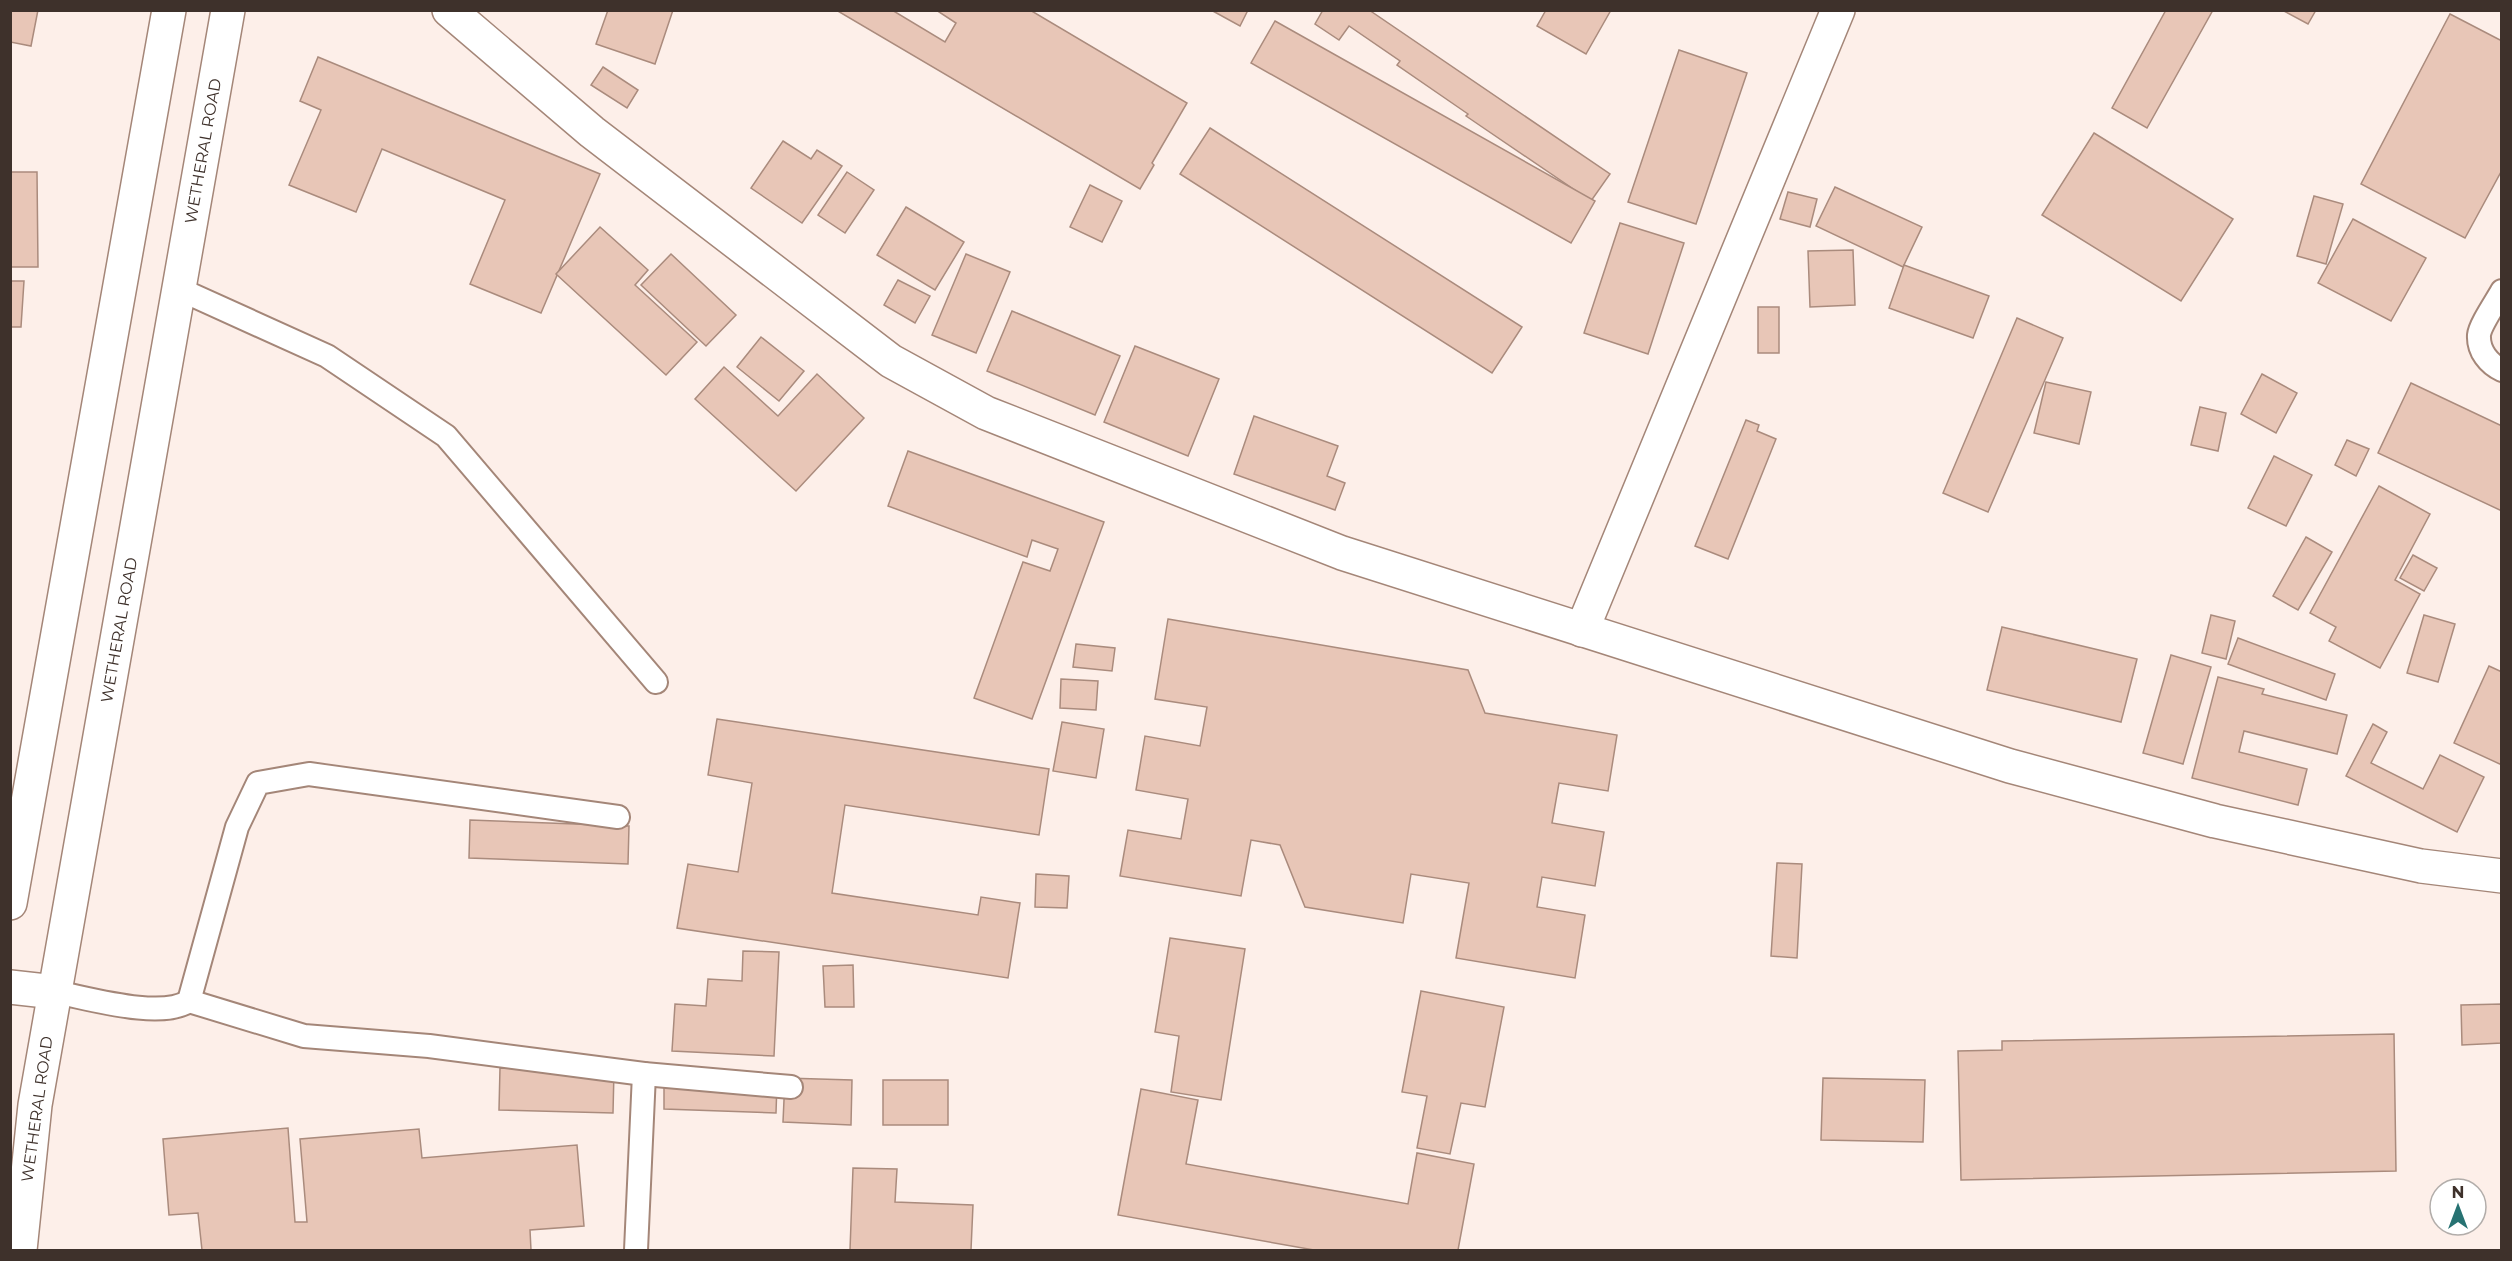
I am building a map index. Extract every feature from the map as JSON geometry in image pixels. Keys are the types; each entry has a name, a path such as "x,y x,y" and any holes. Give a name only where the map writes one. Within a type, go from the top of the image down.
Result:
{"street":[{"path":"10,903 169,10"},
{"name":"WETHERAL ROAD","path":"20,1251 35,1105 228,10"},
{"path":"449,10 592,132 891,361 986,413 1342,553 2021,770 2238,826 2421,867 2502,876"},
{"path":"1582,630 1838,10"},
{"path":"10,987 55,992"}],"lane":[{"path":"179,289 327,356 446,436 656,682"},
{"path":"2502,291 2479,335 2484,355 2492,365 2502,370"},
{"path":"55,992 152,1010 180,1007 189,1001 237,827 258,783 309,774 618,817"},
{"path":"189,1001 304,1036 429,1046 644,1074 791,1087"},
{"path":"636,1251 644,1074"}],"building":[{"path":"10,10 38,10 31,46 10,42"},
{"path":"608,10 673,10 655,64 596,44"},
{"path":"836,10 892,10 945,42 956,23 936,10 1030,10 1187,103 1152,163 1154,165 1140,189"},
{"path":"1211,10 1248,10 1240,26"},
{"path":"1323,10 1369,10 1610,174 1591,201 1466,116 1468,114 1397,65 1400,61 1349,26 1339,40 1315,24"},
{"path":"1546,10 1611,10 1586,54 1537,26"},
{"path":"2166,10 2213,10 2147,128 2112,108"},
{"path":"2282,10 2316,10 2308,24"},
{"path":"2450,14 2502,41 2502,170 2465,238 2361,184"},
{"path":"1275,21 1595,201 1571,243 1251,63"},
{"path":"1679,50 1747,73 1696,224 1628,202"},
{"path":"318,57 600,174 541,313 470,284 505,200 382,149 356,212 289,185 321,110 300,101"},
{"path":"603,67 638,90 627,108 591,85"},
{"path":"1210,128 1522,327 1492,373 1180,174"},
{"path":"2094,133 2233,219 2181,301 2042,215"},
{"path":"783,141 811,159 817,150 842,166 802,223 751,188"},
{"path":"10,172 37,172 38,267 10,267"},
{"path":"847,172 874,190 845,233 818,215"},
{"path":"1090,185 1122,201 1102,242 1070,227"},
{"path":"1835,187 1922,227 1903,267 1816,226"},
{"path":"1788,192 1817,199 1810,227 1780,219"},
{"path":"2314,196 2343,204 2326,264 2297,256"},
{"path":"906,207 964,242 935,290 877,255"},
{"path":"2353,219 2426,258 2391,321 2318,283"},
{"path":"1620,223 1684,243 1648,354 1584,333"},
{"path":"600,227 648,270 635,285 697,342 666,375 556,274"},
{"path":"1853,250 1855,305 1810,307 1808,251"},
{"path":"671,254 736,315 706,346 641,285"},
{"path":"966,254 1010,272 976,353 932,335"},
{"path":"1904,265 1989,296 1973,338 1889,308"},
{"path":"898,280 930,296 915,323 884,305"},
{"path":"10,281 24,281 21,327 10,327"},
{"path":"1758,307 1779,307 1779,353 1758,353"},
{"path":"1012,311 1120,356 1095,415 987,371"},
{"path":"2017,318 2063,338 1988,512 1943,493"},
{"path":"761,337 804,371 779,401 737,367"},
{"path":"1135,346 1219,379 1188,456 1104,422"},
{"path":"724,367 778,416 817,374 864,418 796,491 695,399"},
{"path":"2262,374 2297,393 2276,433 2241,414"},
{"path":"2046,382 2091,392 2079,444 2034,433"},
{"path":"2411,383 2502,426 2502,511 2378,453"},
{"path":"2200,407 2226,413 2218,451 2191,445"},
{"path":"1254,416 1338,446 1327,476 1345,483 1335,510 1234,474"},
{"path":"1746,420 1759,425 1757,431 1776,439 1728,559 1695,546"},
{"path":"2347,440 2369,449 2356,476 2335,465"},
{"path":"908,451 1104,522 1032,719 974,698 1023,562 1050,571 1058,549 1032,540 1027,557 888,506"},
{"path":"2274,456 2312,475 2286,526 2248,508"},
{"path":"2379,486 2430,514 2395,580 2420,594 2380,668 2329,641 2336,627 2310,613"},
{"path":"2306,537 2332,552 2298,610 2273,596"},
{"path":"2413,555 2437,568 2424,591 2400,578"},
{"path":"2211,615 2235,621 2226,659 2202,653"},
{"path":"2424,615 2455,624 2438,682 2407,673"},
{"path":"1168,619 1468,670 1485,713 1617,735 1608,791 1559,783 1552,823 1604,832 1595,886 1542,877 1537,907 1585,915 1575,978 1456,958 1469,883 1411,874 1403,923 1305,907 1280,845 1251,840 1241,896 1120,876 1128,830 1181,839 1188,799 1136,790 1145,736 1200,746 1207,707 1155,699"},
{"path":"2002,627 2137,659 2121,722 1987,690"},
{"path":"2238,638 2335,674 2326,700 2228,664"},
{"path":"1076,644 1115,648 1112,671 1073,667"},
{"path":"2171,655 2211,667 2183,764 2143,753"},
{"path":"2489,666 2502,672 2502,765 2454,743"},
{"path":"2218,677 2264,689 2262,694 2347,715 2337,754 2244,731 2239,752 2307,769 2298,805 2192,778"},
{"path":"1061,679 1098,681 1096,710 1060,708"},
{"path":"717,719 1049,769 1039,835 845,805 832,893 978,915 981,897 1020,903 1008,978 677,928 688,864 738,872 752,783 708,775"},
{"path":"1062,722 1104,729 1096,778 1053,771"},
{"path":"2373,724 2387,732 2371,763 2423,789 2440,755 2484,777 2457,832 2346,776"},
{"path":"470,820 629,826 628,864 469,858"},
{"path":"1777,863 1802,864 1797,958 1771,956"},
{"path":"1036,874 1069,876 1067,908 1035,907"},
{"path":"1170,938 1245,949 1221,1100 1171,1092 1179,1036 1155,1032"},
{"path":"743,951 779,952 774,1056 672,1051 675,1004 706,1006 708,979 742,981"},
{"path":"853,965 854,1007 825,1007 823,966"},
{"path":"1421,991 1504,1007 1485,1107 1461,1103 1450,1154 1417,1148 1427,1096 1402,1092"},
{"path":"2502,1004 2502,1043 2462,1045 2461,1005"},
{"path":"2394,1034 2396,1171 1961,1180 1958,1051 2002,1050 2002,1041"},
{"path":"500,1068 614,1071 613,1113 499,1110"},
{"path":"785,1078 852,1080 851,1125 783,1122"},
{"path":"1823,1078 1925,1080 1923,1142 1821,1140"},
{"path":"664,1080 777,1083 776,1113 664,1109"},
{"path":"883,1080 948,1080 948,1125 883,1125"},
{"path":"1141,1089 1198,1100 1186,1164 1408,1204 1417,1153 1474,1164 1458,1250 1314,1250 1118,1215"},
{"path":"288,1128 295,1222 307,1222 300,1139 419,1129 422,1158 577,1145 584,1226 530,1230 531,1250 202,1250 198,1213 169,1215 163,1139"},
{"path":"853,1168 897,1169 895,1202 973,1205 971,1250 850,1250"}]}
